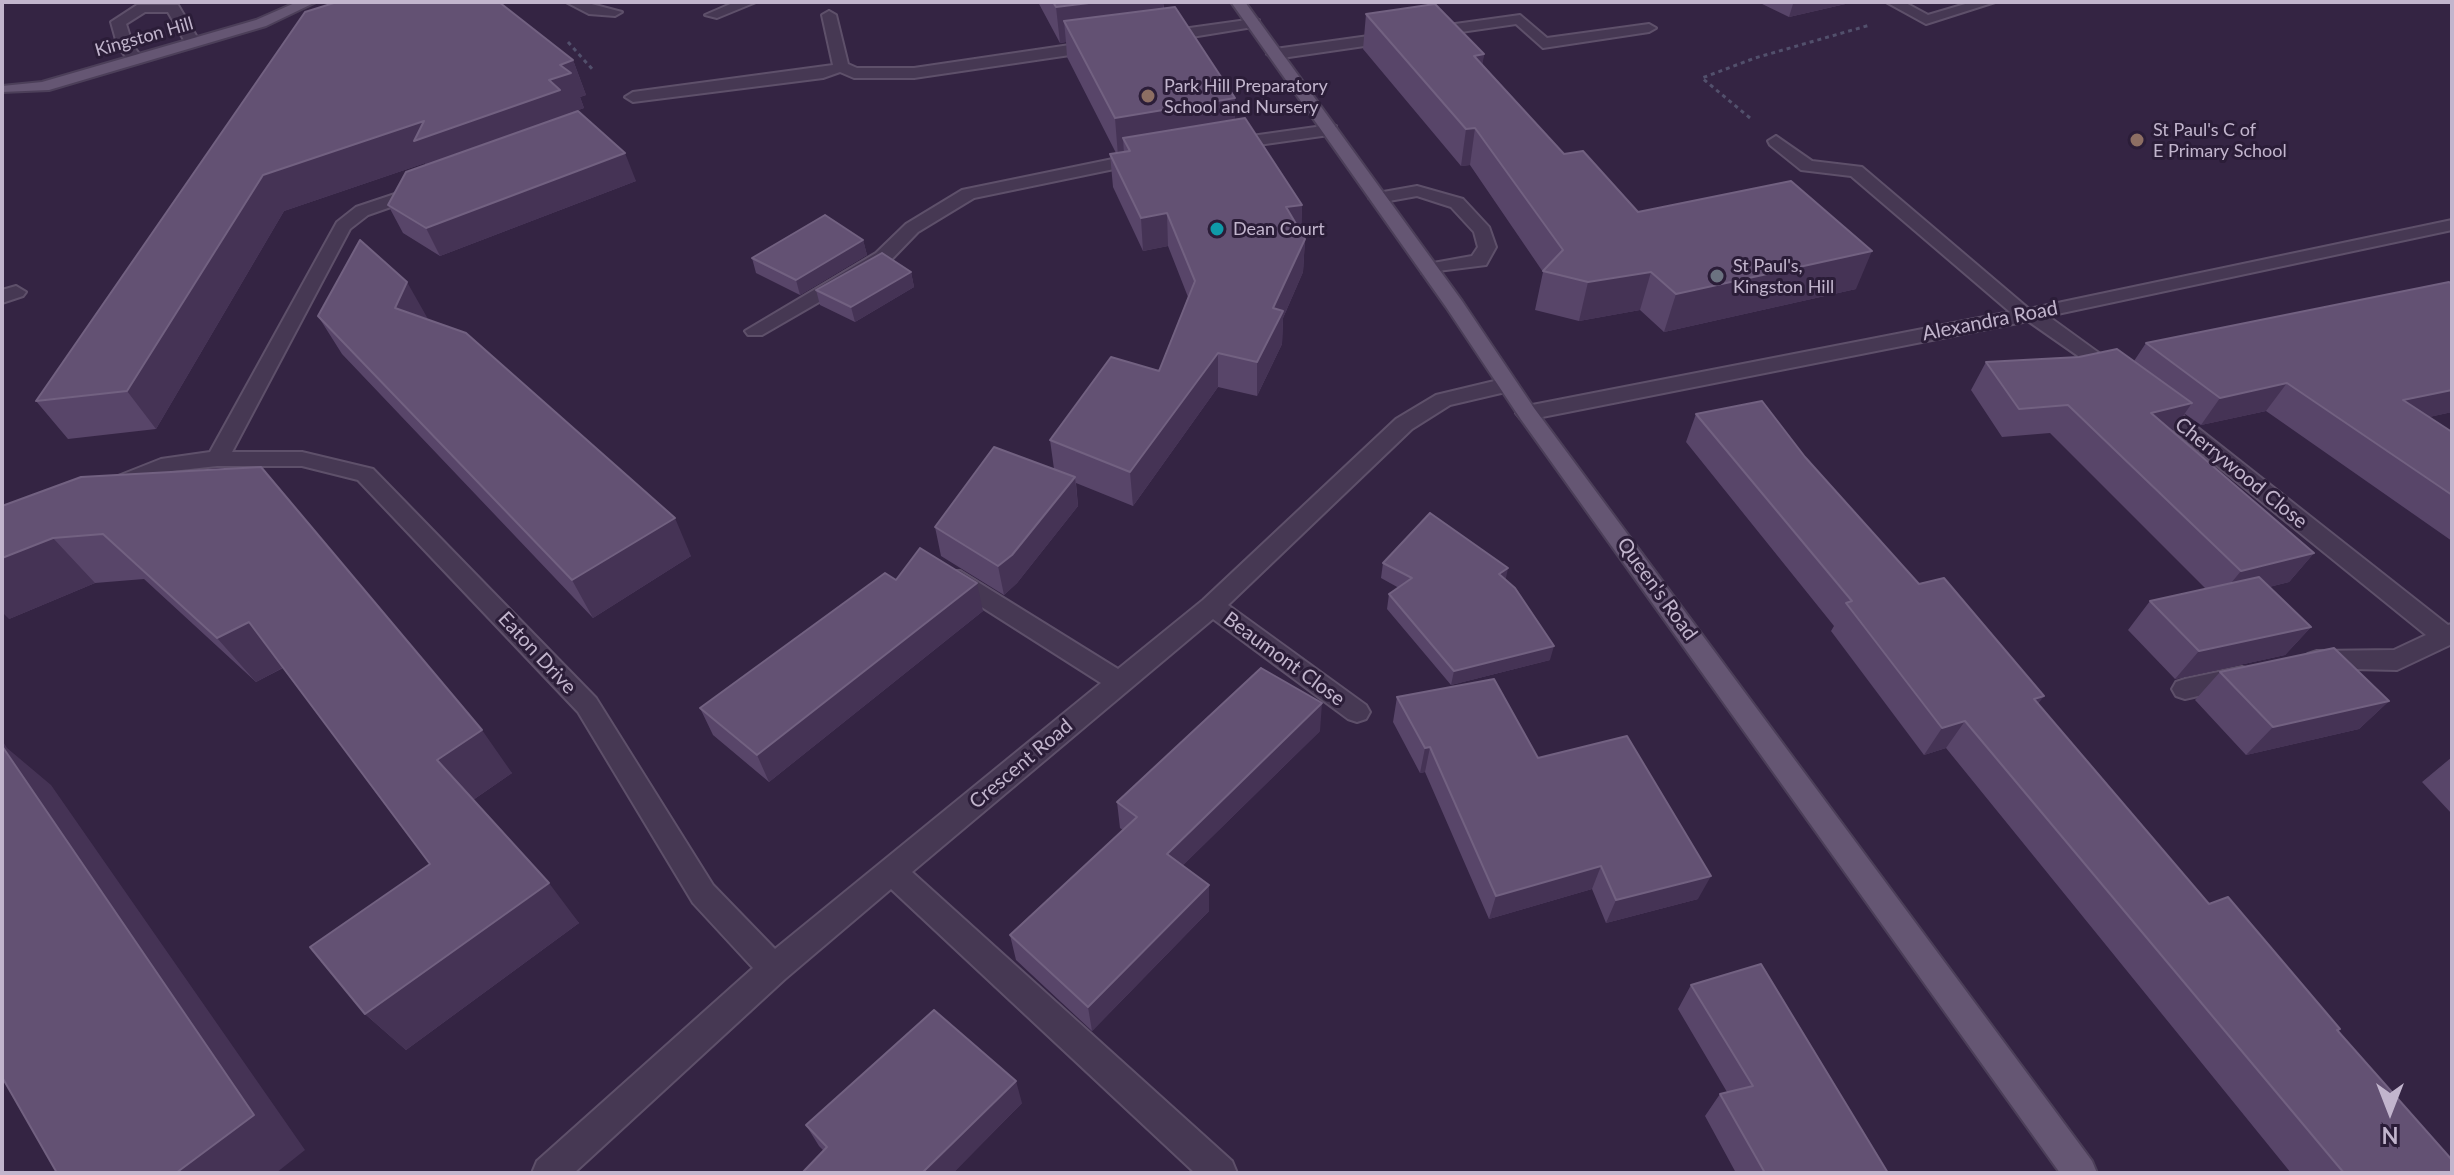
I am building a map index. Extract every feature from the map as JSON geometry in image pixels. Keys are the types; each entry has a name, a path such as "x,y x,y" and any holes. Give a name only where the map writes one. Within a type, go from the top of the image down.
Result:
{"main road":[{"name":"Kingston Hill","path":"5,90 43,87 131,54 189,37 261,23 286,9 309,2"},
{"name":"Queen's Road","path":"1238,2 1429,269 1527,413 2080,1173"}],"street":[{"path":"573,2 589,10 615,12"},
{"path":"712,15 749,2"},
{"path":"1898,4 1926,20 1988,2"},
{"path":"131,54 118,22 142,5 173,8 189,37"},
{"path":"829,15 841,67"},
{"path":"1275,54 1520,19 1543,43 1649,28"},
{"path":"1146,39 1254,23"},
{"path":"633,97 823,73 841,67 854,73 899,74 1115,44"},
{"path":"1206,147 1330,130"},
{"name":"Cherrywood Close","path":"1776,141 1807,166 1856,171 2028,314 2133,388 2449,635"},
{"path":"755,331 883,257 912,228 968,194 1160,155"},
{"path":"217,459 343,226 362,211 437,184"},
{"path":"1378,198 1417,191 1435,194 1457,203 1483,231 1487,247 1479,261 1429,269"},
{"name":"Alexandra Road","path":"1527,413 2028,314 2452,225"},
{"name":"Crescent Road","path":"549,1173 774,969 1212,606 1404,424 1443,400 1507,385"},
{"name":"Eaton Drive","path":"99,492 169,464 217,459 302,459 365,474 587,705 703,894 774,969"},
{"path":"936,567 1119,682"},
{"name":"Beaumont Close","path":"1212,606 1357,712"},
{"path":"2185,689 2318,661 2397,660 2449,635"},
{"path":"891,871 1220,1173"}],"path":[{"path":"1702,78 1755,58 1895,18 1898,4"}],"building":[{"path":"337,2 499,2 573,60 560,65 571,73 549,80 560,90 414,141 424,121 263,175 127,391 36,401 305,12"},
{"path":"1053,2 1097,2 1056,7"},
{"path":"1435,4 1484,54 1474,56 1564,154 1583,151 1638,212 1791,181 1872,251 1676,294 1651,272 1588,282 1543,271 1563,250 1475,128 1466,129 1366,14"},
{"path":"1175,7 1235,98 1115,118 1064,21"},
{"path":"578,111 625,153 426,228 388,205 406,172"},
{"path":"1245,118 1302,205 1286,207 1305,239 1273,308 1283,311 1257,362 1218,353 1130,472 1050,440 1111,357 1159,371 1195,281 1167,213 1141,218 1110,154 1130,151 1123,138"},
{"path":"825,215 863,240 796,280 752,258"},
{"path":"360,240 407,282 395,308 466,333 675,518 572,580 318,316"},
{"path":"882,253 911,272 851,307 816,290"},
{"path":"2449,282 2452,284 2452,390 2403,400 2452,432 2452,495 2287,383 2220,398 2146,343"},
{"path":"2117,349 2192,403 2151,413 2314,553 2241,571 2068,405 2019,409 1986,362 2079,357"},
{"path":"1762,401 1805,457 1919,584 1944,578 2044,696 2034,699 2209,904 2228,897 2340,1029 2337,1030 2452,1160 2452,1173 2344,1173 1965,721 1942,728 1846,603 1852,601 1696,414"},
{"path":"994,447 1075,477 1012,555 998,566 935,527"},
{"path":"261,467 482,730 437,760 549,883 365,1014 310,947 430,864 249,622 217,638 103,534 53,538 2,558 2,506 81,477"},
{"path":"1430,513 1508,568 1499,574 1515,588 1554,646 1454,671 1389,594 1412,578 1383,563"},
{"path":"920,548 977,583 757,755 700,708 885,573 896,580"},
{"path":"2259,577 2311,627 2199,651 2150,601"},
{"path":"2334,648 2389,701 2273,727 2220,672"},
{"path":"1261,668 1322,703 1167,854 1209,885 1088,1007 1010,935 1137,817 1117,802"},
{"path":"1494,679 1538,758 1627,736 1711,876 1616,900 1601,866 1496,896 1430,747 1425,748 1397,697"},
{"path":"2,746 254,1115 176,1173 57,1173 2,1077"},
{"path":"1761,964 1888,1173 1765,1173 1720,1094 1753,1086 1691,985"},
{"path":"934,1010 1016,1081 922,1173 802,1173 827,1147 806,1125"}],"place":[{"name":"Park Hill Preparatory School and Nursery","path":"1148,96"},
{"name":"St Paul's C of E Primary School","path":"2137,140"},
{"name":"Dean Court","path":"1217,229"},
{"name":"St Paul's, Kingston Hill","path":"1717,276"}]}
